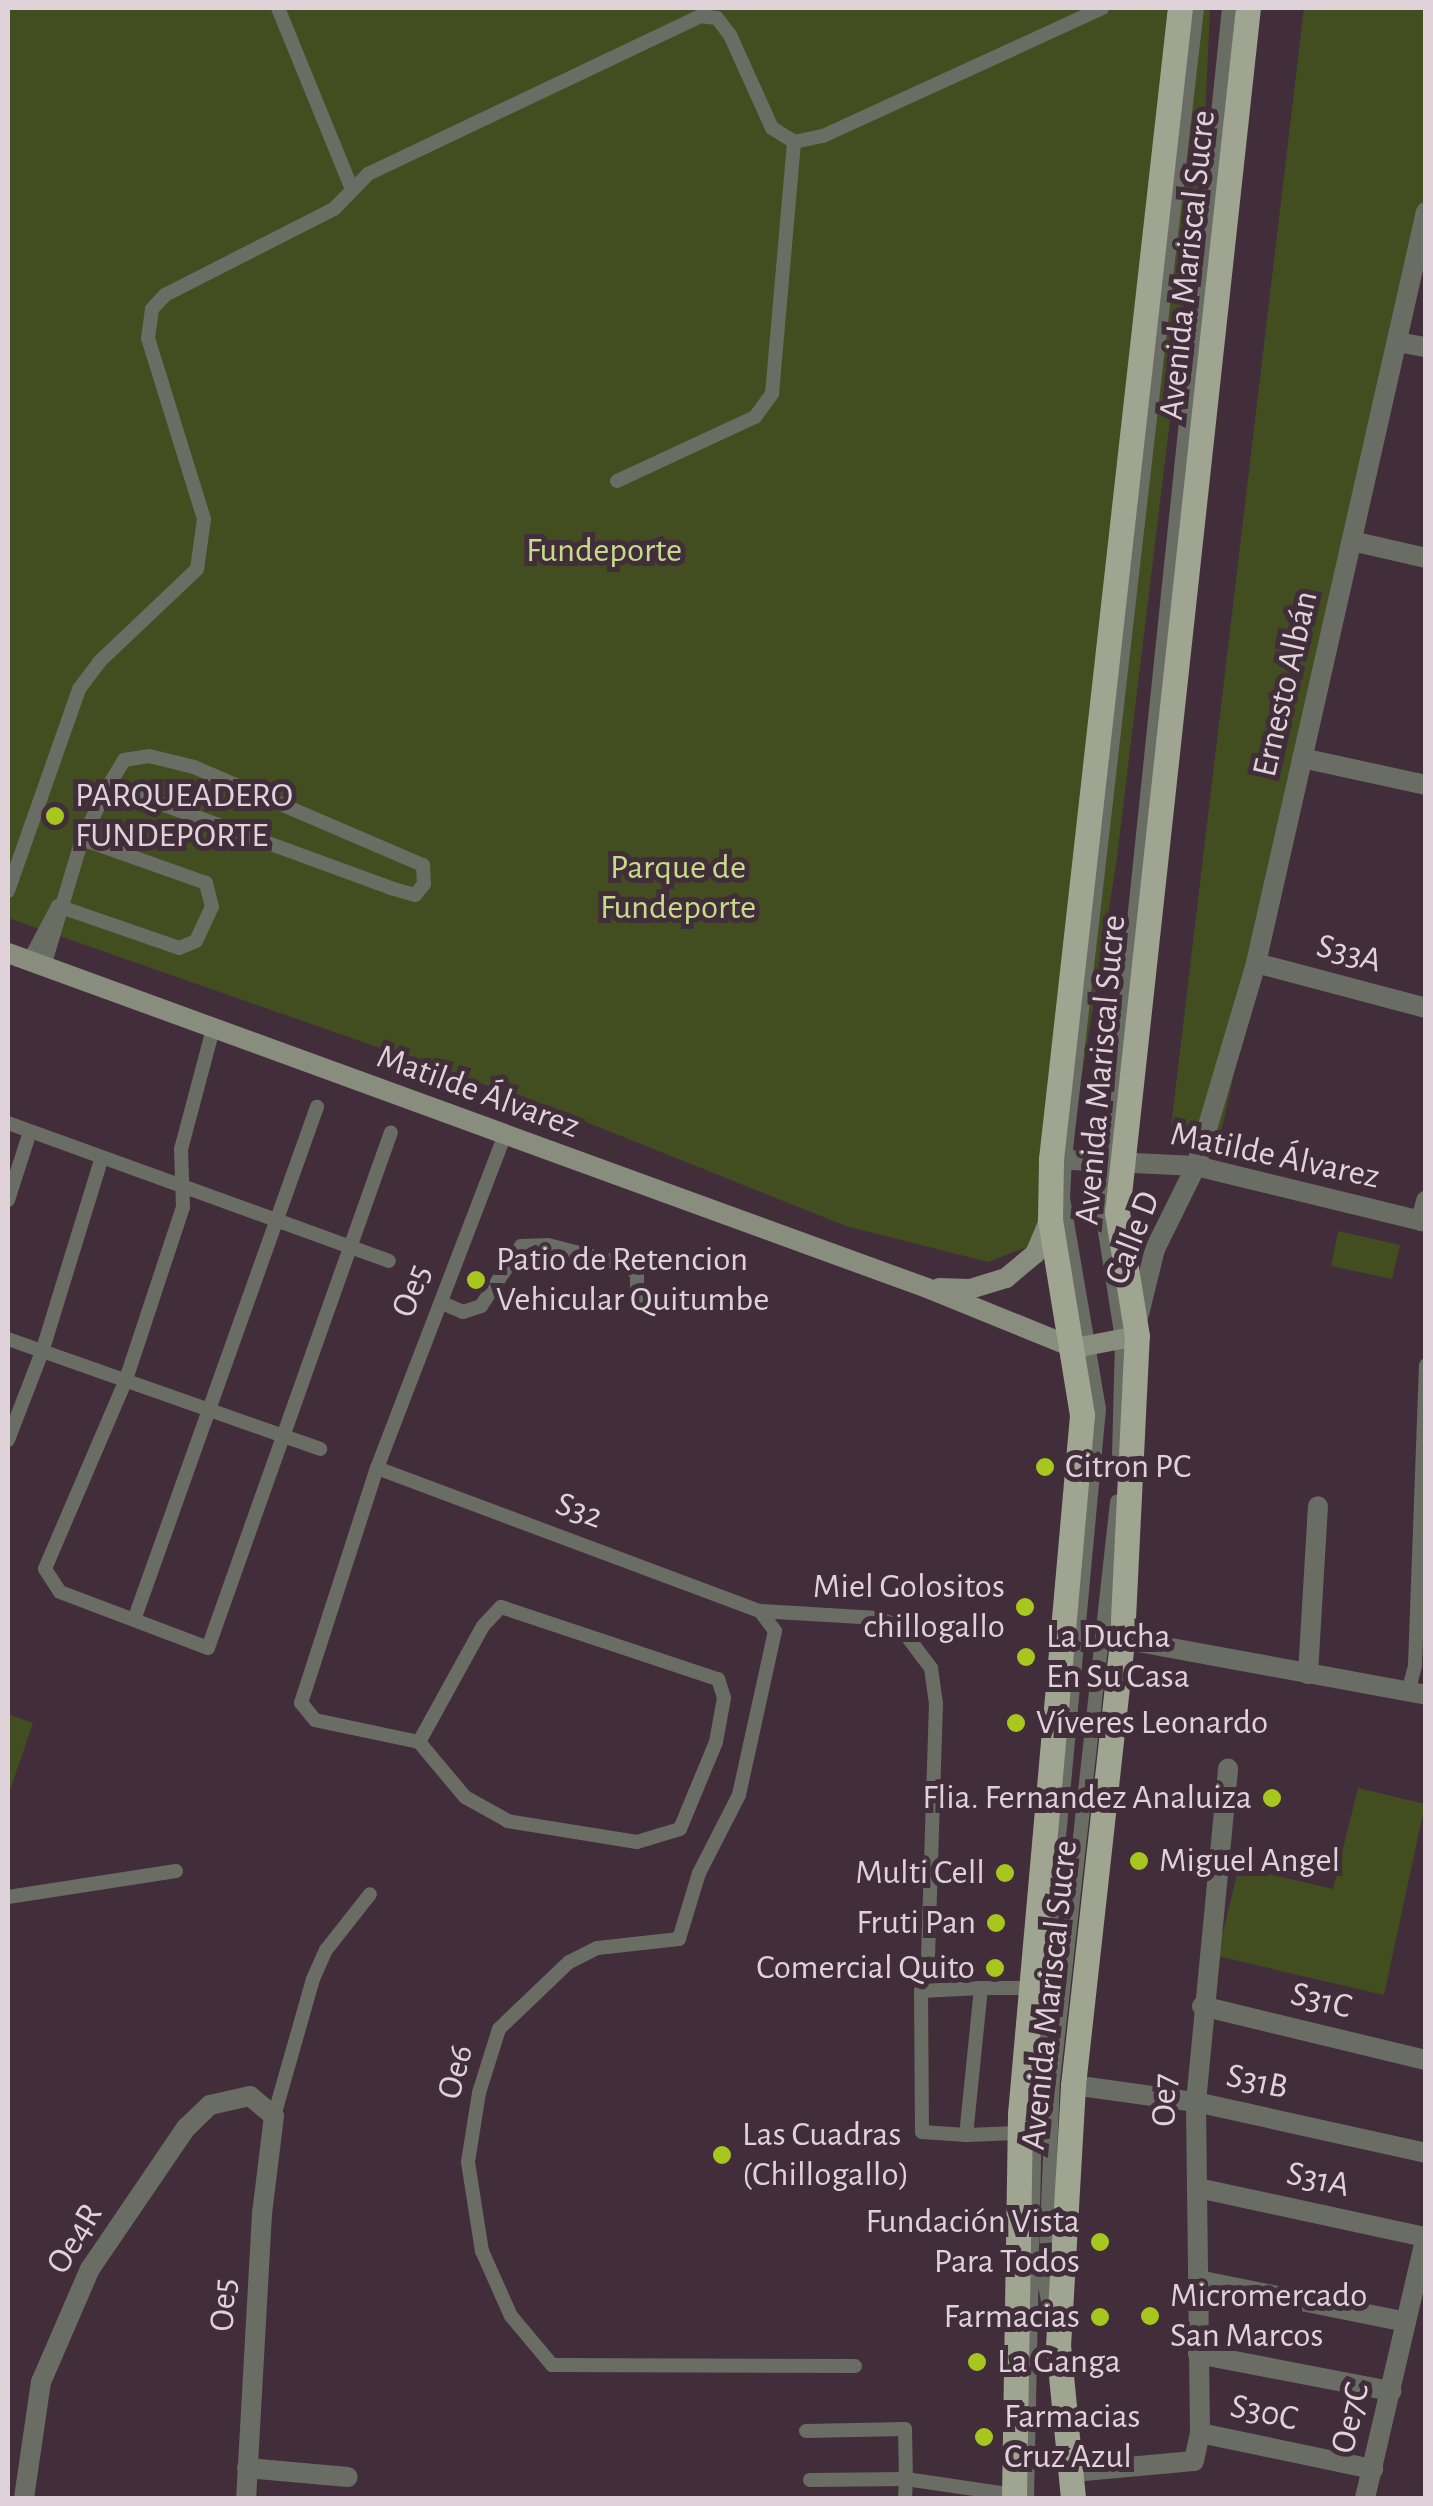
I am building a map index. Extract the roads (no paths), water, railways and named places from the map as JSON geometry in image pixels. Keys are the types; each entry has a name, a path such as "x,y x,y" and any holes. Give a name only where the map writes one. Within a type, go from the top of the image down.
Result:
{"main road":[{"name":"Avenida Mariscal Sucre","path":"1021,2498 1019,2133 1082,1415 1082,1346 1050,1219 1180,8"},
{"name":"Avenida Mariscal Sucre","path":"1073,2498 1058,2351 1073,2085 1112,1638 1130,1337 1120,1261 1116,1159 1248,8"},
{"path":"1058,2351 1059,2498"}],"street":[{"name":"Ernesto Albán","path":"1196,1166 1256,963 1426,212"},
{"path":"1397,342 1426,348"},
{"path":"1352,541 1426,558"},
{"path":"1302,758 1426,785"},
{"name":"Matilde Álvarez","path":"8,953 1082,1346"},
{"name":"S33A","path":"1256,963 1426,1008"},
{"name":"Matilde Álvarez","path":"1058,1158 1196,1166 1424,1215"},
{"name":"Calle D","path":"1130,1337 1156,1249 1196,1166"},
{"name":"Matilde Álvarez","path":"928,1288 970,1289 1006,1278 1034,1254 1050,1219"},
{"path":"1082,1346 1130,1337"},
{"path":"1308,1674 1318,1506"},
{"path":"1112,1638 1417,1694"},
{"name":"Oe7","path":"1200,2433 1196,2102 1202,2006 1228,1769"},
{"name":"S31C","path":"1202,2006 1426,2060"},
{"name":"S31B","path":"1073,2085 1196,2102 1426,2153"},
{"name":"Oe4R","path":"24,2498 41,2382 90,2269 186,2128 210,2105 250,2096 274,2116"},
{"name":"Oe5","path":"246,2498 274,2116"},
{"name":"S31A","path":"1198,2188 1425,2236"},
{"name":"Oe7C","path":"1366,2498 1425,2236"},
{"path":"1198,2280 1404,2332 1426,2346"},
{"path":"1198,2354 1391,2391"},
{"path":"1072,2472 1194,2461 1200,2433"},
{"name":"S30C","path":"1200,2433 1373,2469"},
{"path":"247,2468 348,2477"}],"lane":[{"path":"278,8 352,187"},
{"path":"8,891 80,689 99,662 198,569 204,518 148,338 152,309 165,295 334,209 352,187 700,16 717,18 730,35 772,128 794,142 823,136 1102,8"},
{"path":"810,2480 906,2480 1021,2498 1028,2470 1036,2083 1100,1409 1082,1346 1058,1158 1197,8"},
{"path":"1116,1159 1229,8"},
{"path":"617,481 755,417 772,394 794,142"},
{"path":"37,963 82,839 109,784 124,760 150,756 194,766 423,866 424,884 416,895 391,888 109,784"},
{"path":"58,906 179,948 196,941 212,907 206,883 82,839"},
{"path":"213,1029 186,1117 183,1206 126,1382 45,1568 60,1592 208,1648 391,1132"},
{"path":"134,1620 317,1108"},
{"path":"8,1123 100,1160 181,1184 388,1261"},
{"path":"8,1200 30,1132"},
{"name":"Oe5","path":"419,1742 315,1720 301,1703 377,1468 504,1136"},
{"path":"8,1440 42,1352 100,1160"},
{"path":"442,1304 463,1312 481,1306 521,1246 548,1245 630,1266 637,1275 637,1299"},
{"path":"8,1340 320,1448"},
{"path":"1417,1694 1426,1365"},
{"name":"S32","path":"377,1468 760,1610 878,1618 917,1642 931,1668 939,1749 928,1955"},
{"path":"501,1607 718,1679 724,1698 716,1742 680,1829 637,1842 508,1821 464,1797 419,1742 483,1626 501,1607"},
{"name":"Oe6","path":"760,1610 775,1631 739,1795 699,1873 678,1938 597,1948 569,1962 499,2029 478,2093 468,2162 482,2252 511,2316 552,2365 855,2366"},
{"path":"1058,2351 1044,2286 1053,2081 1112,1638"},
{"path":"8,1897 176,1871"},
{"path":"274,2116 312,1979 326,1950 370,1894"},
{"path":"966,2135 981,1988"},
{"path":"1019,2133 966,2135 919,2129 920,1991 1034,1988"},
{"path":"806,2431 905,2430 905,2498"}],"place":[{"name":"PARQUEADERO FUNDEPORTE","path":"55,816"},
{"name":"Patio de Retencion Vehicular Quitumbe","path":"476,1280"},
{"name":"Citron PC","path":"1045,1467"},
{"name":"Miel Golositos chillogallo","path":"1025,1607"},
{"name":"La Ducha En Su Casa","path":"1026,1657"},
{"name":"Víveres Leonardo","path":"1016,1723"},
{"name":"Flia. Fernandez Analuiza","path":"1272,1798"},
{"name":"Miguel Angel","path":"1139,1861"},
{"name":"Multi Cell","path":"1005,1873"},
{"name":"Fruti Pan","path":"996,1923"},
{"name":"Comercial Quito","path":"995,1968"},
{"name":"Las Cuadras (Chillogallo)","path":"722,2155"},
{"name":"Fundación Vista Para Todos","path":"1100,2242"},
{"name":"Micromercado San Marcos","path":"1150,2316"},
{"name":"Farmacias","path":"1100,2317"},
{"name":"La Ganga","path":"977,2362"},
{"name":"Farmacias Cruz Azul","path":"984,2437"}],"park label":[{"name":"Fundeporte","path":"604,551"},
{"name":"Parque de Fundeporte","path":"678,888"}]}
